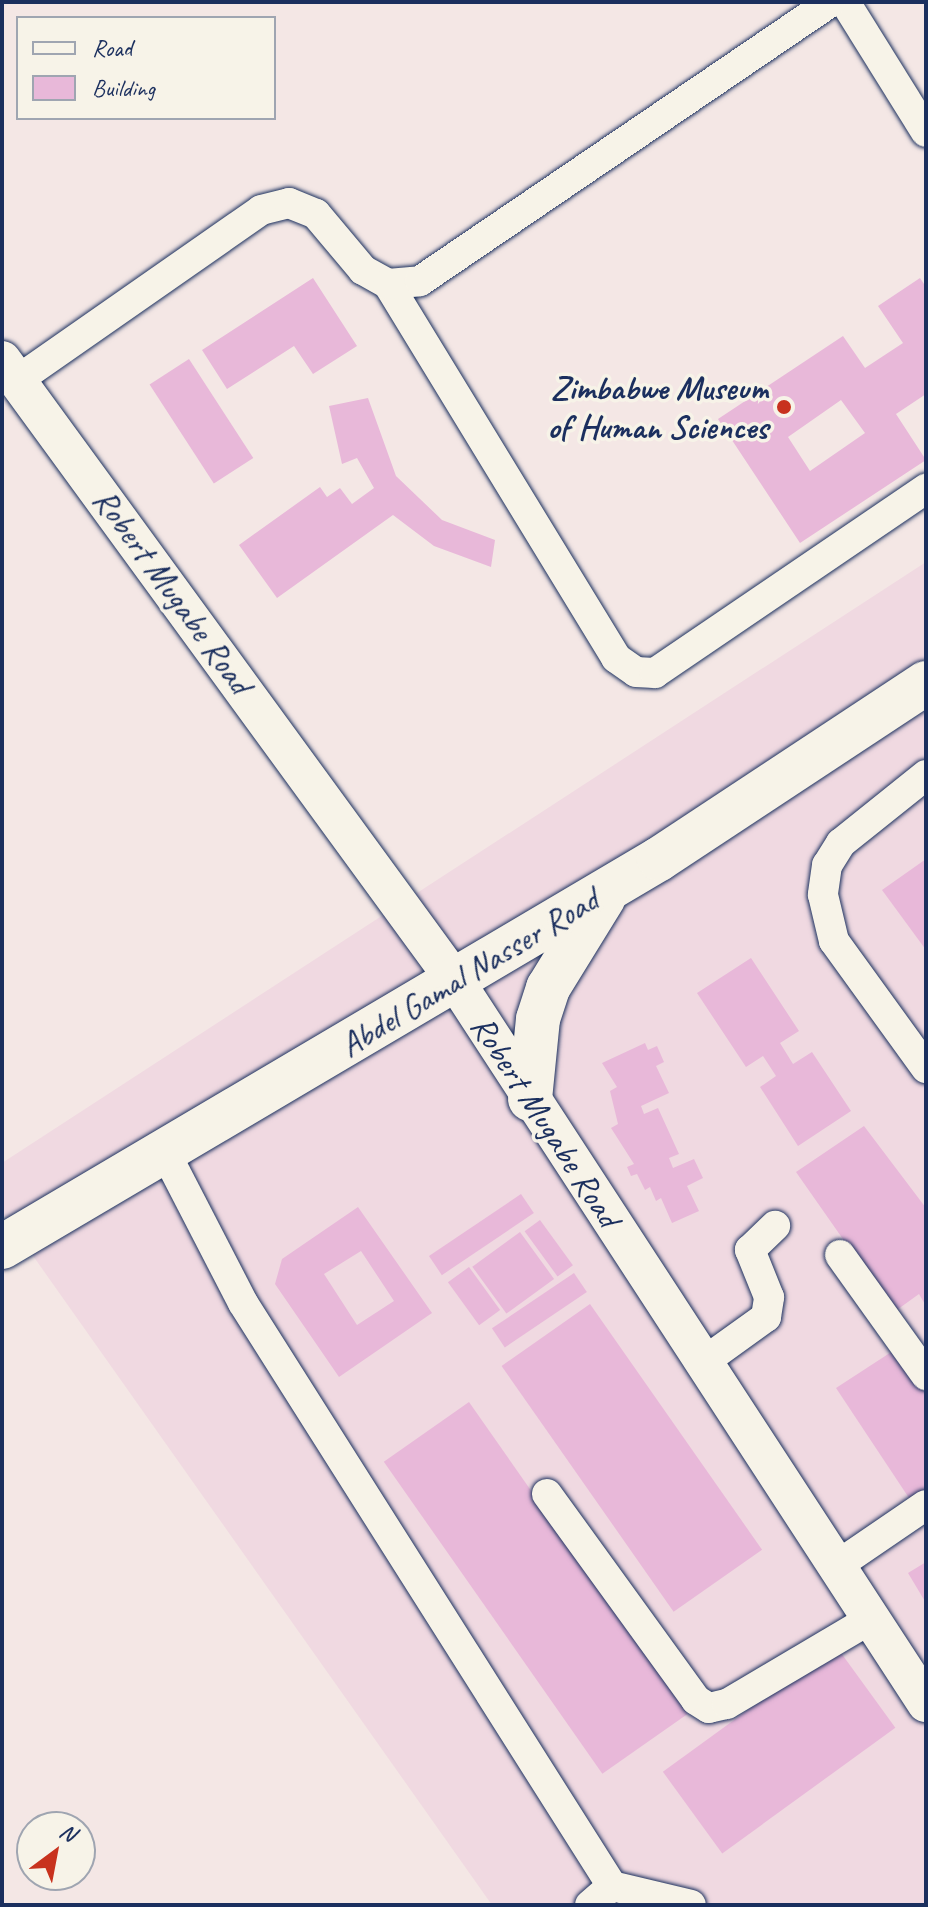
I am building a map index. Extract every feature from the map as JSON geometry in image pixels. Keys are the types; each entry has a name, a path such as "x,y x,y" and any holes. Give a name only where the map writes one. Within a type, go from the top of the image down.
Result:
{"highway":[{"name":"Abdel Gamal Nasser Road","path":"2,1247 456,982 610,888 926,683"},
{"path":"530,1099 538,1019 548,988 610,888"}],"main road":[{"name":"Robert Mugabe Road","path":"10,369 456,982 869,1620 926,1703"}],"street":[{"path":"388,284 420,281 481,243 830,2"},
{"path":"845,2 926,132"},
{"path":"10,369 261,210 289,203 316,214 363,270 388,284 616,658 636,672 655,673 926,489"},
{"path":"926,775 841,843 827,865 823,895 834,941 926,1068"},
{"path":"164,1150 243,1303 601,1896 691,1905"},
{"path":"702,1363 766,1317 769,1297 750,1250 775,1226"},
{"path":"840,1255 926,1375"},
{"path":"547,1494 696,1700 709,1708 727,1704 869,1620"},
{"path":"835,1567 926,1505"}],"shaded area":[{"path":"926,562 926,1905 492,1905 2,1212 2,1163"}],"building":[{"path":"313,278 357,346 313,374 294,346 227,389 202,350"},
{"name":"Zimbabwe Museum of Human Sciences","path":"920,278 926,287 926,394 896,414 926,460 800,543 718,419 843,336 865,368 903,343 878,306","holes":["841,400 865,433 810,471 788,437"]},
{"path":"189,359 253,458 214,484 150,385"},
{"path":"368,398 396,476 442,520 495,540 491,567 434,546 393,515 277,598 239,545 320,487 327,497 340,488 352,504 374,488 357,458 342,464 329,406"},
{"path":"926,859 926,950 882,890"},
{"path":"751,958 799,1031 780,1043 793,1064 812,1052 851,1111 798,1146 760,1087 776,1076 763,1056 746,1067 697,993"},
{"path":"645,1043 648,1050 657,1046 664,1062 656,1066 669,1093 641,1106 644,1114 658,1108 679,1154 669,1158 673,1168 694,1159 703,1178 687,1186 699,1211 672,1223 661,1198 656,1201 650,1187 645,1190 637,1174 631,1176 627,1167 634,1164 611,1128 618,1124 610,1091 617,1087 602,1063"},
{"path":"864,1126 926,1208 926,1306 919,1294 894,1312 796,1172"},
{"path":"521,1194 534,1213 442,1275 429,1256"},
{"path":"358,1207 432,1313 339,1377 275,1284 282,1259","holes":["361,1251 394,1301 357,1325 324,1274"]},
{"path":"540,1220 573,1265 558,1276 525,1231"},
{"path":"520,1232 554,1279 506,1314 472,1267"},
{"path":"469,1267 500,1310 479,1325 448,1282"},
{"path":"574,1273 587,1292 505,1347 492,1328"},
{"path":"590,1304 762,1550 674,1612 502,1366"},
{"path":"899,1347 926,1388 926,1491 911,1501 836,1388"},
{"path":"469,1402 688,1714 602,1774 384,1462"},
{"path":"926,1562 926,1603 908,1573"},
{"path":"836,1646 895,1728 722,1853 663,1772"}],"place":[{"name":"Zimbabwe Museum of Human Sciences","path":"784,407"}]}
